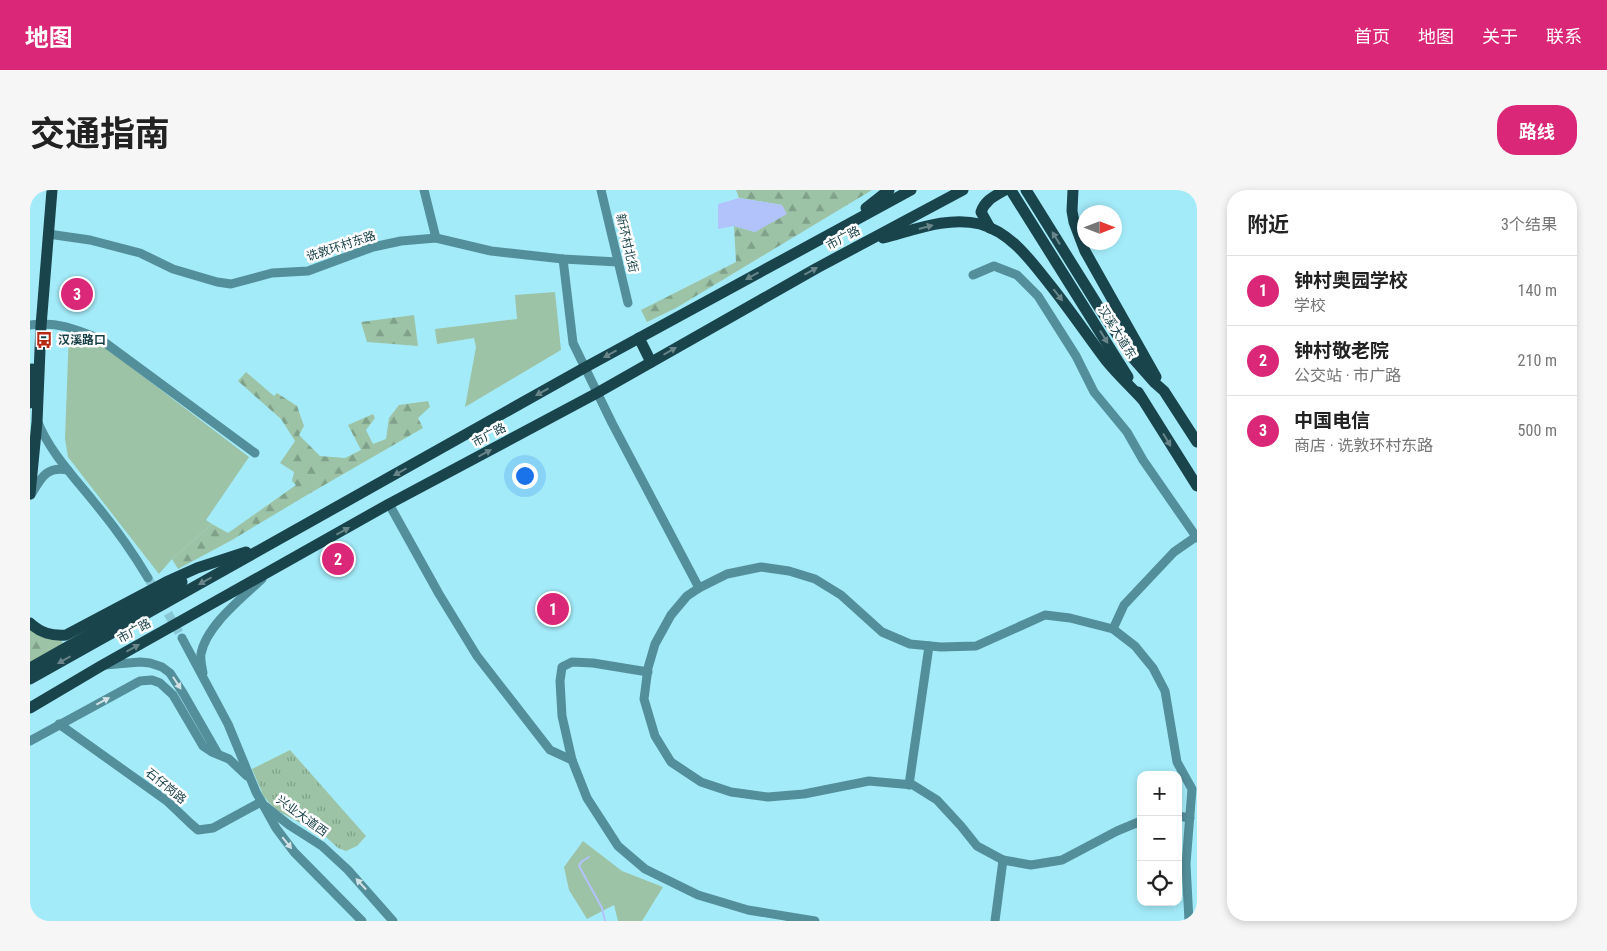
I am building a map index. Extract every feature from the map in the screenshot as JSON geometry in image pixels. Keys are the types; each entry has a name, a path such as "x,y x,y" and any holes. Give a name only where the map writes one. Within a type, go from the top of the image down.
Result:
{"main road":[{"path":"30,402 44,190"},
{"path":"30,496 32,444 37,422 35,324 48,234 52,190"},
{"path":"841,228 888,190"},
{"name":"市广路","path":"30,679 584,368 911,190"},
{"name":"市广路","path":"30,708 389,504 597,393 862,244 963,190"},
{"name":"汉溪大道东","path":"1026,190 1132,357 1164,392 1197,442"},
{"path":"1073,190 1072,211 1074,222 1086,251 1164,392"},
{"path":"990,228 981,212 985,202 1004,192"},
{"name":"汉溪大道东","path":"1004,192 1142,399 1197,486"},
{"path":"862,244 935,224 954,222 980,224 990,228 1013,242 1028,256 1106,361 1142,399"},
{"path":"639,338 651,362"},
{"path":"30,623 43,633 66,635 166,582 197,568 278,540"},
{"path":"30,668 202,571 233,556"}],"street":[{"path":"424,190 436,238"},
{"name":"新环村北街","path":"601,190 628,303"},
{"name":"诜敦环村东路","path":"48,234 90,240 140,253 173,269 217,282 231,284 272,273 308,271 373,247 401,241 436,238 491,251 563,259 618,262"},
{"path":"563,259 573,343 584,368 699,588"},
{"path":"973,275 994,266 1017,275 1038,296 1076,356 1094,392 1127,432 1143,460 1197,537 1174,552 1124,605 1113,629"},
{"path":"35,324 61,325 100,339 255,452"},
{"path":"30,402 37,422 52,447 118,532 148,578"},
{"path":"32,444 52,447"},
{"path":"30,496 40,480 48,472 56,469 68,470"},
{"path":"389,504 439,594 477,656 550,750 572,760"},
{"path":"1137,823 1062,860 1031,866 1003,860 977,846 937,800 913,785 869,781 804,794 768,797 731,792 701,782 671,762 655,736 644,699 655,644 671,615 687,596 727,574 761,567 788,571 815,579 841,595 882,632 910,644 941,647 976,646 1044,615 1070,618 1113,629 1135,646 1153,668 1165,691 1177,762 1192,790 1186,864 1189,921"},
{"path":"204,681 201,652 217,623 229,609 270,572"},
{"path":"182,638 228,724 261,802"},
{"path":"909,785 928,646"},
{"path":"101,666 140,662 150,663 162,667 170,673 218,754"},
{"path":"648,672 593,663 572,662 562,667 560,681 562,716 572,760 587,798 618,846 645,869 698,895 748,910 807,918 815,921"},
{"path":"30,741 140,681 152,680 160,683 173,695 203,746 207,750 229,759 252,783"},
{"name":"石仔岗路","path":"59,724 167,801 198,830 213,828 261,802"},
{"name":"兴业大道西","path":"261,802 284,840 362,921"},
{"name":"兴业大道西","path":"261,802 290,825 322,846 348,870 393,921"},
{"path":"1182,817 1190,818"},
{"path":"995,921 1003,860"}],"green space":[{"path":"736,190 872,190 676,308 647,322 641,310 736,262 734,226 755,232 782,205 739,198"},
{"path":"555,292 561,350 465,407 476,347 474,338 437,344 435,329 517,319 515,295"},
{"path":"414,315 418,346 367,342 361,322"},
{"path":"69,331 98,342 249,457 206,520 212,524 172,559 159,574 68,457 65,439"},
{"path":"246,372 274,396 277,393 297,406 304,426 299,435 320,456 345,458 361,450 348,425 373,414 375,418 366,430 373,444 386,439 389,418 399,405 428,401 430,407 418,418 423,428 232,540 178,569 172,559 212,524 228,533 296,485 292,481 294,472 280,463 295,441 281,419 238,381"},
{"path":"30,629 61,639 63,644 30,664"},
{"path":"290,750 366,836 357,846 346,851 338,848 326,837 276,810 264,797 252,769"},
{"path":"583,841 622,871 663,887 642,921 618,921 614,905 587,919 569,890 564,867"}],"water":[{"path":"739,198 782,205 787,214 755,232 734,226 718,229 718,204"}],"waterway":[{"path":"589,857 581,862 579,866 602,908 605,921"}],"tunnel":[{"path":"148,578 182,638"}],"place":[{"name":"中国电信","path":"77,294"},
{"name":"汉溪路口","path":"44,340"},
{"name":"钟村敬老院","path":"338,559"},
{"name":"钟村奥园学校","path":"553,609"}]}
